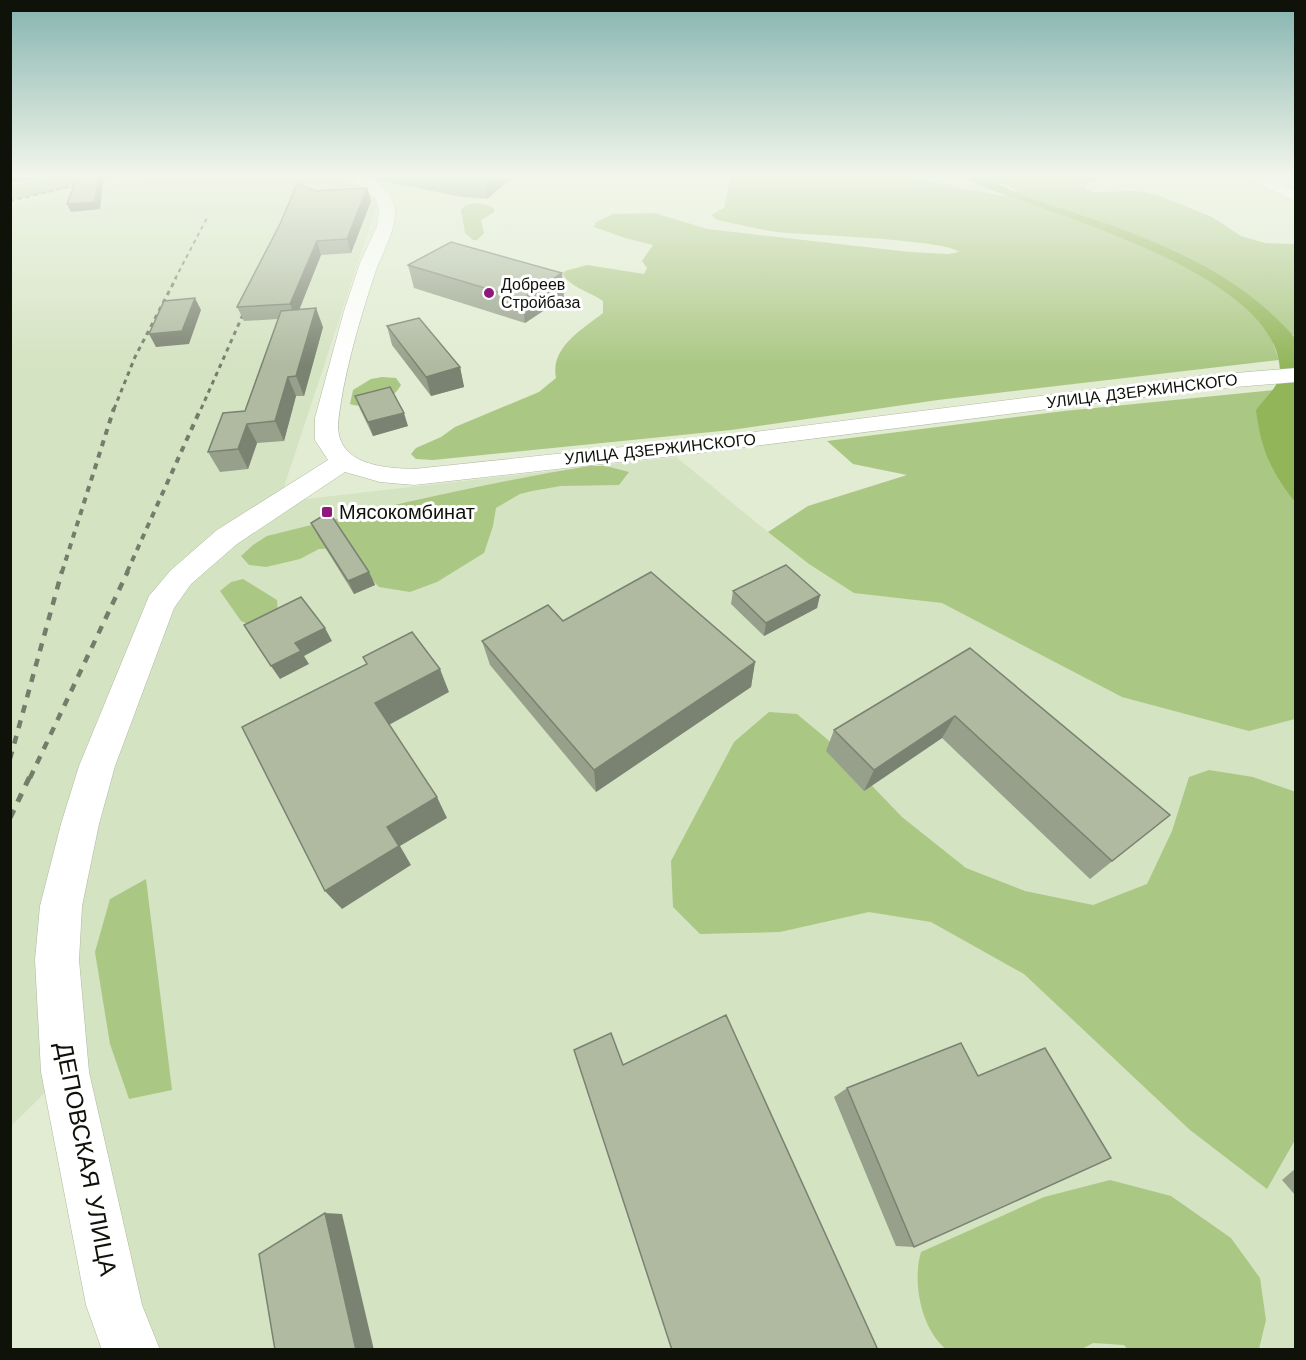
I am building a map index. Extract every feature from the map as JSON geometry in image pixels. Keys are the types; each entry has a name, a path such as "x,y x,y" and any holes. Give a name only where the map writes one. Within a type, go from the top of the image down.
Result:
{"street":[{"path":"344,461 331,449 326,437 327,419 344,345 368,264 378,238"},
{"name":"УЛИЦА ДЗЕРЖИНСКОГО","path":"344,461 366,471 390,476 414,477 699,446 1254,377 1296,375"},
{"name":"ДЕПОВСКАЯ УЛИЦА","path":"131,1350 114,1305 65,1072 57,960 61,906 80,824 97,766 160,604 181,577 227,537 344,461"}],"shaded area":[{"path":"11,238 366,238 279,502 676,457 768,532 1295,666 1295,1349 131,1349 65,1073 11,1126"},
{"path":"627,238 791,238 910,252 948,254 959,252 928,244 878,238 1249,238 1265,243 1295,244 1295,336 1280,331 1273,343 1279,360 938,400 731,430 433,460 416,459 411,454 416,448 441,437 455,427 539,392 556,378 555,367 563,348 577,333 603,313 603,301 571,283 563,275 565,271 587,265 644,274 647,268 642,261 653,245"},
{"path":"1123,238 1145,238 1207,268 1239,288 1268,311 1295,338 1295,502 1273,470 1261,437 1256,410 1278,381 1280,370 1276,350 1262,325 1239,302 1210,282"},
{"path":"396,378 401,385 397,391 379,404 357,406 350,404 353,390 371,379"},
{"path":"1295,388 1295,719 1249,731 1122,697 942,603 854,593 809,564 768,532 808,506 907,475 853,464 827,441 1064,411"},
{"path":"589,466 606,466 629,472 619,485 561,486 520,494 496,508 484,553 437,582 410,592 379,587 342,548 319,549 300,559 266,567 249,565 241,556 267,536 427,498"},
{"path":"243,579 277,600 278,614 252,626 241,621 220,591 231,582"},
{"path":"769,712 797,714 827,739 902,817 966,868 1025,891 1093,905 1147,884 1172,831 1189,777 1209,770 1253,777 1296,792 1295,1140 1267,1189 1190,1130 1024,974 931,922 869,912 780,932 700,934 673,907 671,861 734,742"},
{"path":"146,879 172,1090 129,1099 110,1044 95,952 110,899"},
{"path":"1110,1180 1171,1196 1231,1238 1260,1278 1266,1320 1259,1349 1128,1350 1124,1345 1093,1343 1080,1350 947,1350 938,1341 925,1318 918,1291 918,1264 921,1252 1044,1197"}],"building":[{"path":"273,238 347,238 317,241 290,304 237,307"},
{"path":"451,242 562,273 522,299 408,265"},
{"path":"195,298 182,331 149,334 164,301"},
{"path":"316,308 296,376 288,377 275,421 247,424 238,449 208,452 223,413 245,411 281,311"},
{"path":"419,318 460,367 426,377 387,326"},
{"path":"390,387 404,413 368,422 355,396"},
{"path":"329,512 369,572 348,581 311,523"},
{"path":"786,565 820,595 766,623 733,591"},
{"path":"651,572 755,662 594,770 482,641 548,605 563,621"},
{"path":"301,597 325,628 295,643 301,651 271,666 244,625"},
{"path":"412,632 440,669 375,703 437,797 387,827 399,846 325,891 242,727 367,664 363,657"},
{"path":"970,648 1170,815 1112,861 955,716 874,770 834,730"},
{"path":"726,1015 878,1350 672,1350 574,1050 611,1033 623,1065"},
{"path":"961,1043 978,1076 1045,1048 1111,1158 914,1247 847,1088"},
{"path":"325,1213 356,1350 275,1350 259,1254"}],"railway":[{"path":"175,279 196,238"},
{"path":"114,409 135,357 176,278"},
{"path":"201,409 249,301"},
{"path":"62,572 114,408"},
{"path":"127,572 201,408"},
{"path":"10,759 62,571"},
{"path":"30,778 128,571"},
{"path":"10,818 30,776"}],"place":[{"name":"Добреев Стройбаза","path":"489,293"},
{"name":"Мясокомбинат","path":"327,512"}]}
